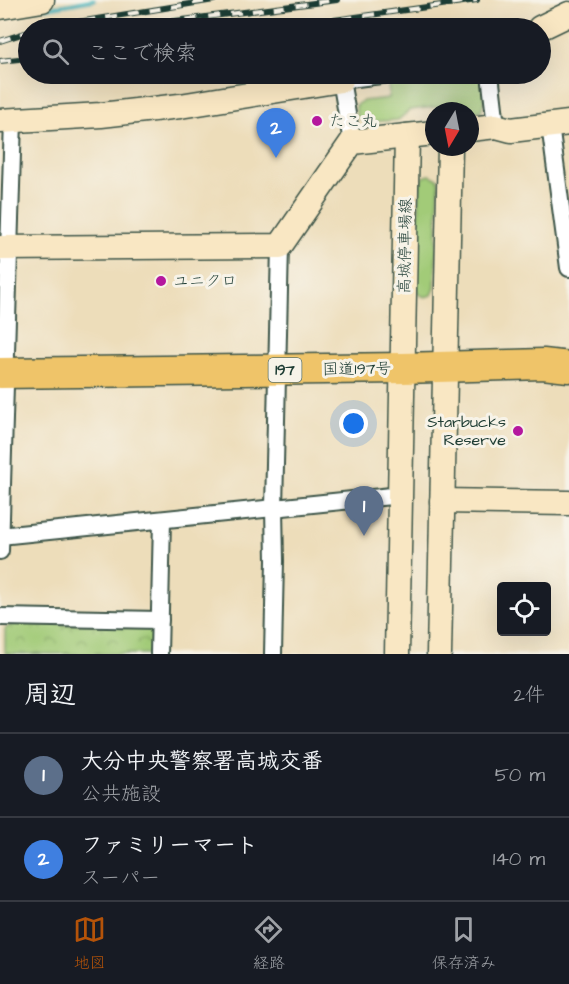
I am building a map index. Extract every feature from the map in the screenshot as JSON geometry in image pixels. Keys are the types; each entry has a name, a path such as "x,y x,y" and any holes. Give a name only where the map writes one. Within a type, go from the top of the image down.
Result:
{"highway":[{"name":"国道197号","path":"445,376 543,364 569,367"},
{"name":"国道197号","path":"2,380 445,376 569,382"}],"street":[{"path":"0,8 42,0"},
{"path":"551,23 569,14"},
{"path":"0,551 6,121 101,115 180,106 316,84"},
{"path":"273,654 280,246 352,142 342,84"},
{"path":"491,84 496,126"},
{"path":"479,128 496,126 510,130 560,124 569,268"},
{"path":"352,142 425,134"},
{"name":"高城停車場線","path":"398,654 408,136"},
{"path":"439,654 450,156"},
{"path":"407,182 411,176 428,169 438,170 449,182"},
{"path":"4,248 280,246"},
{"path":"0,536 401,495"},
{"path":"442,501 569,503"},
{"path":"159,654 162,520"},
{"path":"0,617 160,620"}],"green space":[{"path":"388,84 482,84 484,100 481,111 479,111 479,102 425,102 425,108 410,110 398,120 370,122 361,120 356,114 356,105 362,101 389,98"},
{"path":"430,175 438,179 439,183 435,288 432,295 425,297 418,294 416,288 420,184 423,177"},
{"path":"13,623 148,625 153,632 152,654 5,654 5,629"}],"waterway":[{"path":"47,8 94,0"}],"railway":[{"path":"103,18 214,0"},
{"path":"198,18 337,0"},
{"path":"348,18 477,0"},
{"path":"0,41 18,35"},
{"path":"0,61 18,59"}],"place":[{"name":"たこ丸","path":"317,121"},
{"name":"ファミリーマート","path":"276,158"},
{"name":"ユニクロ","path":"161,281"},
{"name":"Starbucks Reserve","path":"518,431"},
{"name":"大分中央警察署高城交番","path":"364,536"}]}
